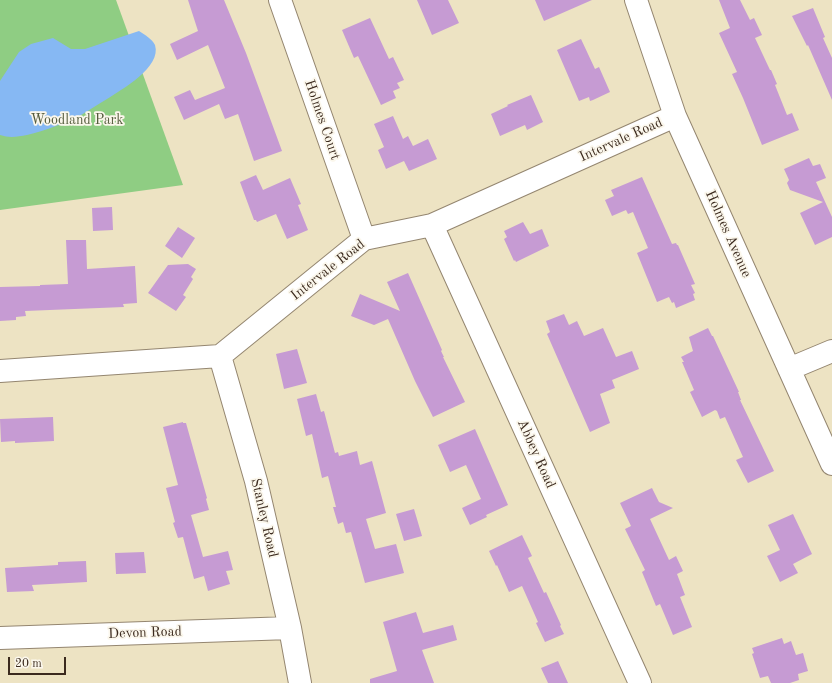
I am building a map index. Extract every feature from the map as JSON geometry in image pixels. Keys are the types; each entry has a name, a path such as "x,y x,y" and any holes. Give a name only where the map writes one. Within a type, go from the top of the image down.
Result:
{"street":[{"name":"Holmes Court","path":"280,0 364,239"},
{"name":"Holmes Avenue","path":"636,0 675,116 832,464"},
{"name":"Intervale Road","path":"220,356 364,239 432,225 675,116"},
{"name":"Abbey Road","path":"432,225 640,683"},
{"path":"789,369 832,351"},
{"path":"0,371 220,356"},
{"name":"Stanley Road","path":"220,356 256,481 290,628 300,683"},
{"name":"Devon Road","path":"0,638 290,628"}],"green space":[{"name":"Woodland Park","path":"0,0 116,0 183,185 0,210"}],"water":[{"path":"139,31 154,43 156,53 147,69 130,84 81,115 68,121 34,133 20,136 10,137 0,135 0,81 19,52 31,44 53,38 71,49 85,49"}],"building":[{"path":"188,0 224,0 246,53 282,151 254,161 238,114 225,119 219,104 184,120 174,97 190,90 195,100 225,88 208,45 177,60 170,44 198,31"},
{"path":"417,0 448,0 459,23 432,35"},
{"path":"535,0 592,0 544,21"},
{"path":"719,0 740,0 750,20 754,18 762,35 755,38 777,84 775,85 787,115 792,113 799,130 762,145 732,74 737,72 719,33 730,28"},
{"path":"813,8 825,37 823,38 832,58 832,100 808,45 807,46 792,16"},
{"path":"370,18 389,59 393,57 404,80 397,83 400,88 393,91 396,98 381,105 358,56 354,58 342,30"},
{"path":"581,39 595,69 599,67 610,92 590,101 589,97 579,101 557,50"},
{"path":"531,95 543,122 527,130 525,125 500,136 491,114 508,106 507,105"},
{"path":"393,116 403,139 408,136 413,146 428,139 437,159 409,171 404,161 386,169 378,150 384,147 374,124"},
{"path":"809,158 813,166 820,164 826,178 816,182 832,217 832,237 815,245 800,213 823,202 790,190 787,183 789,180 784,169"},
{"path":"256,175 263,190 290,178 301,204 298,205 308,230 287,239 276,214 257,222 254,220 240,182"},
{"path":"642,177 672,244 676,243 678,245 695,284 691,285 695,293 693,294 695,300 676,308 674,302 672,303 669,297 657,302 637,253 648,248 633,212 628,214 626,210 612,216 605,200 614,196 611,190"},
{"path":"112,207 113,230 93,231 92,208"},
{"path":"523,222 530,234 542,229 549,246 516,262 515,260 514,261 504,239 507,237 504,231"},
{"path":"178,227 195,238 182,258 165,246"},
{"path":"66,240 86,240 87,269 135,266 137,303 123,304 124,307 25,311 26,316 16,317 16,320 0,321 0,287 68,284"},
{"path":"188,264 196,269 191,277 193,279 183,295 186,297 176,311 148,293 168,265"},
{"path":"408,273 442,350 443,357 465,402 433,417 415,381 388,319 374,325 351,316 360,294 400,311 387,282"},
{"path":"564,314 569,325 577,321 584,336 603,328 616,357 632,351 639,369 612,380 615,388 600,394 610,423 590,432 547,334 550,332 546,321"},
{"path":"708,328 739,392 740,400 774,471 748,483 736,460 743,457 725,417 720,419 717,411 715,410 702,417 690,392 694,390 682,362 684,362 681,357 693,351 689,337"},
{"path":"297,349 307,383 284,389 276,354"},
{"path":"316,394 321,412 324,411 335,453 338,452 339,456 357,451 360,465 372,461 386,513 366,519 375,549 396,544 404,573 365,583 351,532 346,533 343,522 338,524 333,507 336,507 328,476 322,478 312,434 306,436 297,399"},
{"path":"53,417 54,441 15,443 15,441 1,442 0,419"},
{"path":"183,422 186,423 209,510 191,515 203,557 228,551 233,570 226,571 230,584 208,591 204,576 194,579 183,537 178,538 173,523 175,522 166,488 178,485 163,427"},
{"path":"475,429 508,505 486,515 487,517 470,525 462,508 481,499 466,465 450,472 438,445"},
{"path":"652,488 659,502 673,508 650,519 669,560 676,556 683,571 677,574 685,595 680,597 692,627 673,635 660,604 656,606 642,572 645,570 625,529 631,526 620,503"},
{"path":"414,509 422,536 404,541 396,514"},
{"path":"793,514 812,554 793,564 798,573 780,582 767,556 780,550 768,525"},
{"path":"522,535 532,556 528,558 544,593 546,592 564,634 545,642 522,586 509,592 489,551"},
{"path":"144,552 146,573 116,574 115,553"},
{"path":"86,561 87,582 32,585 34,591 7,592 5,568 58,565 58,562"},
{"path":"416,612 423,633 453,625 457,640 422,650 434,683 370,683 370,679 397,671 383,622"},
{"path":"782,638 784,644 791,641 796,655 803,653 808,671 798,674 799,680 790,683 771,683 768,676 760,678 752,654 754,653 752,648"},
{"path":"558,661 568,683 548,683 541,668"}]}
